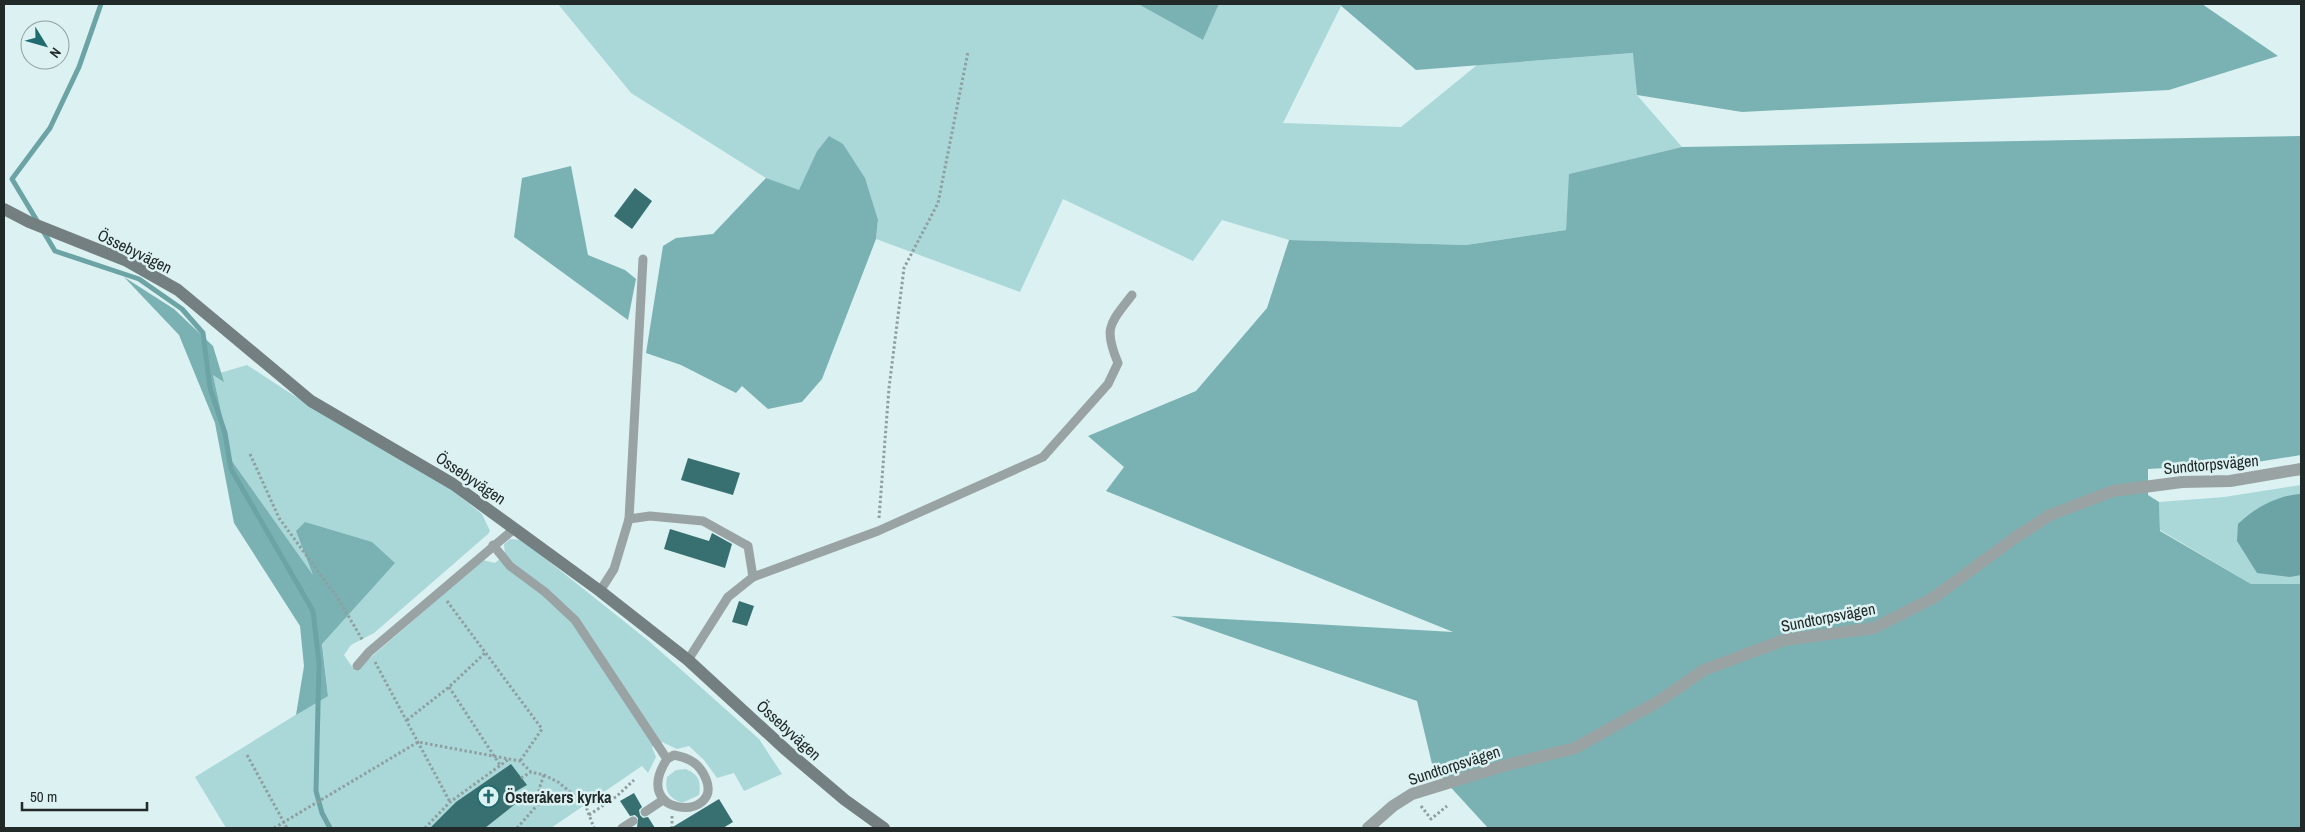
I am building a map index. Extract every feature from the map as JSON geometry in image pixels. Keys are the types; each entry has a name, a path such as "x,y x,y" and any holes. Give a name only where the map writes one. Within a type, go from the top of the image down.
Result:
{"street":[{"name":"Össebyvägen","path":"4,208 29,222 127,261 178,290 312,401 446,479 600,591 688,660 786,750 846,800 884,828"},
{"name":"Sundtorpsvägen","path":"1368,828 1393,806 1412,794 1503,766 1575,748 1659,701 1704,670 1784,640 1874,628 1933,598 2016,537 2050,515 2113,491 2182,482 2230,481 2301,469"}],"lane":[{"path":"600,591 614,569 629,518 643,258"},
{"path":"688,660 728,597 753,577 878,531 1043,457 1108,384 1118,363 1109,342 1111,323 1132,295"},
{"path":"629,518 650,516 703,521 748,546 753,577"},
{"path":"357,666 369,652 514,529"},
{"path":"493,545 510,566 545,592 575,620 667,759"},
{"path":"674,755 687,758 702,768 709,786 707,796 699,805 685,808 671,806 663,800 658,789 659,772 667,759 674,755"},
{"path":"645,812 663,800"},
{"path":"622,828 632,820"}],"path":[{"path":"878,531 890,388 904,268 938,203 968,52"},
{"path":"250,454 279,518 339,600 407,720 450,802"},
{"path":"446,600 542,729 520,761"},
{"path":"407,720 449,687 485,654"},
{"path":"449,687 500,765"},
{"path":"274,828 418,742 520,761 531,772 544,774 558,782 585,804 594,828"},
{"path":"247,755 287,828"},
{"path":"425,828 450,802 510,758"},
{"path":"521,778 531,772"},
{"path":"517,828 540,802 539,789 544,774"},
{"path":"589,815 617,796 634,780"},
{"path":"1412,794 1431,819 1448,806"}],"shaded area":[{"path":"558,4 1138,4 1203,40 1219,4 1339,4 1341,6 1283,123 1401,127 1477,65 1634,53 1637,95 1682,147 1570,174 1566,230 1466,245 1289,240 1222,220 1193,261 1063,199 1020,292 876,239 878,220 829,136 817,151 799,191 766,178 631,93"},
{"path":"1138,4 1219,4 1203,40"},
{"path":"1339,4 2202,4 2278,56 2169,90 1742,112 1637,95 1633,53 1416,70"},
{"path":"829,136 843,144 865,178 878,220 876,239 822,379 802,402 768,409 742,386 736,393 681,365 646,353 663,246 676,238 713,234 766,178 799,190 817,151"},
{"path":"2301,136 2301,455 2251,463 2148,469 2148,495 2159,502 2160,531 2251,584 2301,584 2301,828 1488,828 1433,768 1417,701 1171,616 1453,632 1106,491 1124,467 1088,436 1196,391 1267,308 1289,240 1466,245 1566,230 1569,174 1682,147"},
{"path":"571,166 588,255 625,270 636,279 628,320 514,237 522,178"},
{"path":"124,277 174,309 213,346 224,382 213,375 232,461 313,575 296,531 305,522 372,542 395,563 322,644 328,696 296,715 304,666 300,626 234,523 215,423 179,335"},
{"path":"247,365 293,395 448,487 482,514 490,531 374,633 351,645 344,655 355,671 483,560 495,563 505,554 504,544 510,539 522,540 650,642 759,739 782,774 744,791 734,773 717,778 704,760 689,746 677,749 662,742 652,747 656,757 648,773 642,766 551,828 226,828 195,777 328,695 315,578 232,461 213,375"},
{"path":"2301,485 2301,584 2251,584 2160,530 2159,502 2224,497"},
{"path":"2301,494 2301,575 2290,577 2257,573 2237,541 2238,524 2267,503"},
{"path":"686,769 698,779 700,786 699,795 682,803 671,796 667,790 666,782 667,777 676,770"}],"building":[{"path":"635,188 652,201 632,229 614,216"},
{"path":"688,458 740,473 733,495 681,480"},
{"path":"670,529 709,541 712,533 732,544 725,568 664,549"},
{"path":"739,601 754,606 747,626 732,622"},
{"name":"Österåkers kyrka","path":"511,764 527,785 513,793 519,801 485,828 430,828 456,802"},
{"path":"634,793 642,807 639,810 640,815 643,818 648,817 655,828 637,828 638,818 635,815 630,816 620,801"},
{"path":"719,799 733,822 723,828 671,828"}],"waterway":[{"path":"39,224 12,179 50,128 79,67 101,4"},
{"path":"43,231 55,251 139,279 182,309 203,333 210,388 225,433 231,469 313,611 319,663 316,791 322,813 330,828"}],"place":[{"name":"Österåkers kyrka","path":"489,797"}]}
